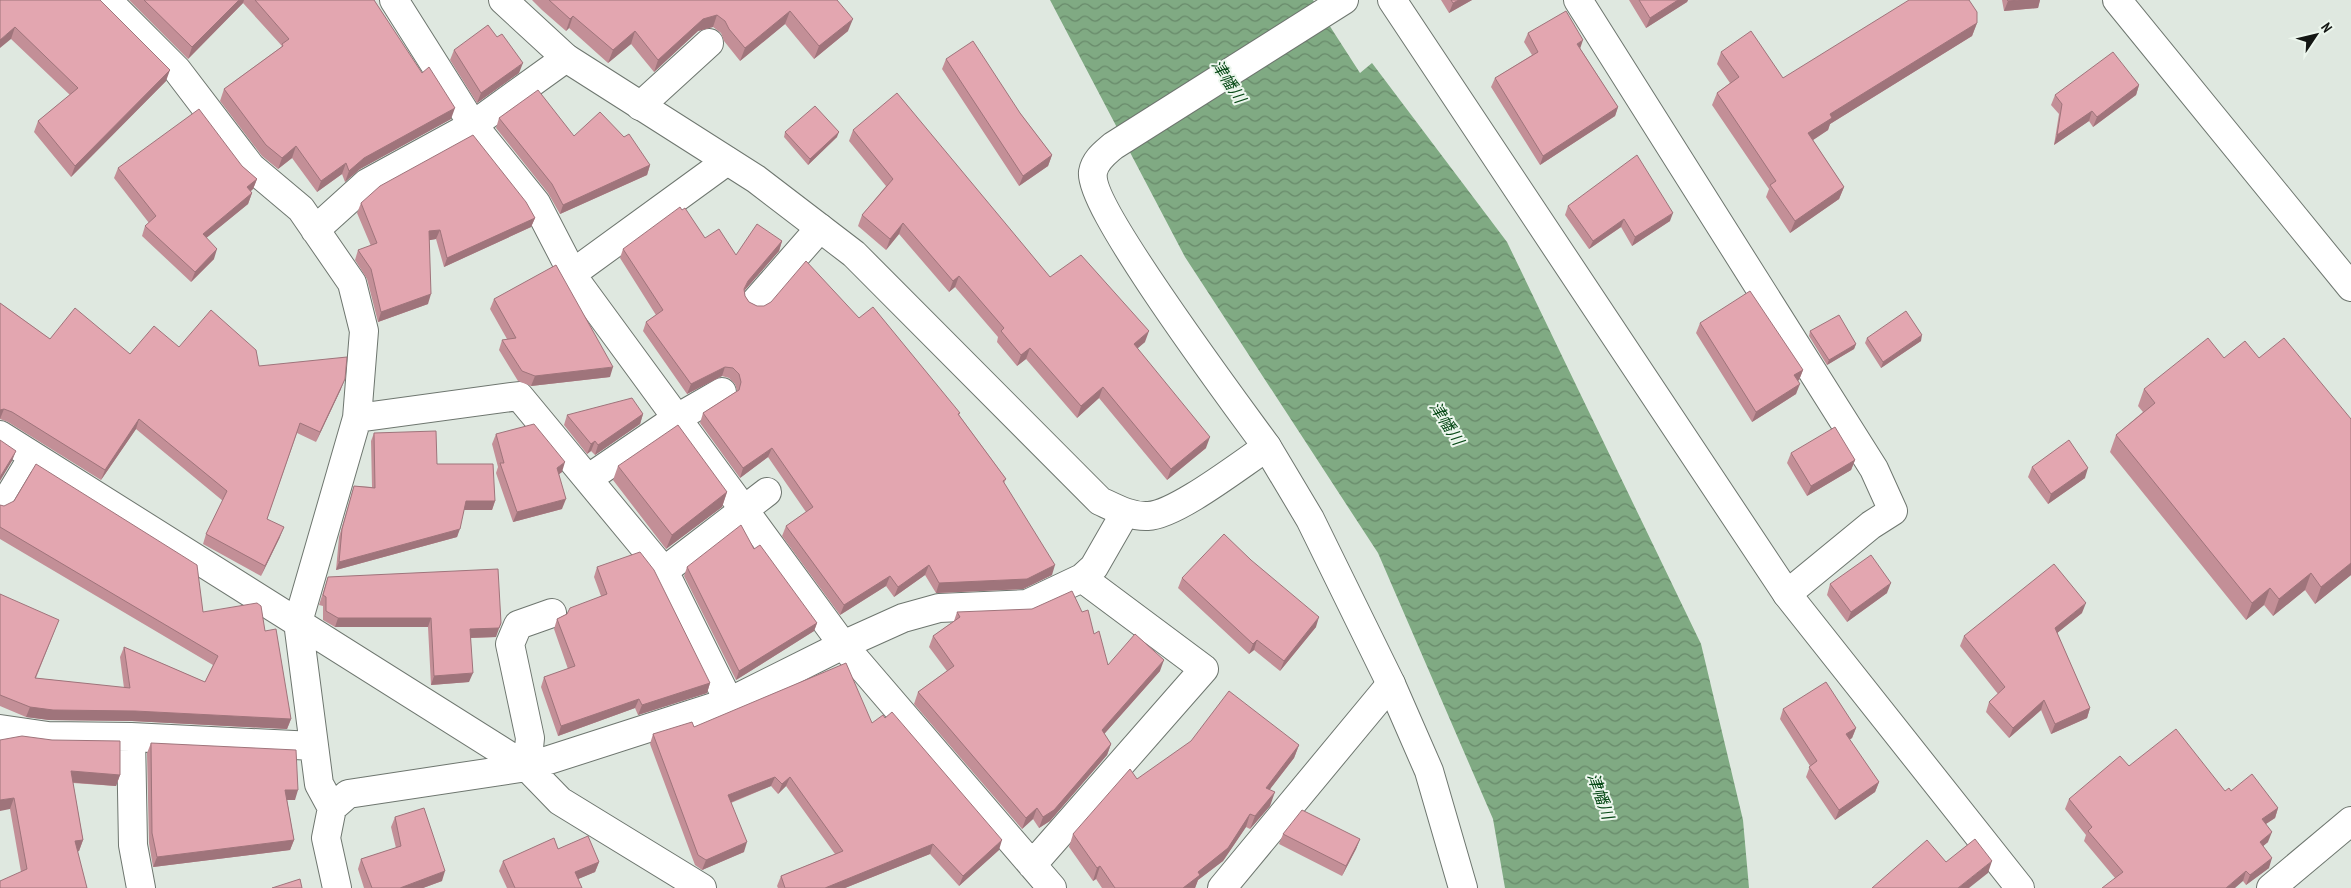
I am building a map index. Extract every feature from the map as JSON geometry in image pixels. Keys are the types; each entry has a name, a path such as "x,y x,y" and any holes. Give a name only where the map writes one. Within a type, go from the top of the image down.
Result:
{"street":[{"path":"107,0 177,70 251,167 301,209 352,283 364,331 357,418 298,622 319,784 332,808"},
{"path":"394,0 473,125 536,203 573,273 843,644 1052,888"},
{"path":"503,0 566,58 756,179 854,254 1100,501 1125,513 1147,516 1170,512 1267,447"},
{"path":"1392,0 1787,594 2011,884"},
{"path":"1578,0 1874,468 1893,511 1871,525 1787,594"},
{"path":"2117,0 2351,287"},
{"path":"1336,5 1113,146 1099,158 1093,173 1096,191 1106,214 1152,285 1267,447 1310,519 1391,684 1429,771 1463,888"},
{"path":"640,106 710,43"},
{"path":"314,230 367,182 473,125 566,58"},
{"path":"573,273 727,161"},
{"path":"756,301 820,228"},
{"path":"589,478 677,418 722,392"},
{"path":"357,418 519,396 589,478 664,571 729,702"},
{"path":"0,436 527,767 560,800 702,888"},
{"path":"664,571 767,492"},
{"path":"337,888 326,838 332,808 348,794 527,767 729,702 843,644 902,618 939,608 1027,604 1082,578 1094,567 1125,513"},
{"path":"1032,865 1204,668 1082,578"},
{"path":"527,767 530,738 510,644 518,625 552,613"},
{"path":"1222,888 1391,684"},
{"path":"0,729 48,736 131,736 314,746"},
{"path":"131,736 133,845 141,888"},
{"path":"2272,888 2351,822"}],"lane":[{"path":"0,504 30,454"}],"water":[{"name":"津幡川","path":"1050,0 1313,0 1360,73 1372,63 1507,242 1701,644 1743,820 1749,888 1505,888 1493,819 1378,553 1185,257"}],"building":[{"path":"0,0 100,0 170,70 75,166 38,121 78,88 15,27 0,40"},
{"path":"144,0 239,0 192,47"},
{"path":"255,0 374,0 422,73 429,67 455,108 364,158 349,171 346,163 321,181 296,146 282,158 266,145 224,89 283,46 282,44 289,39"},
{"path":"549,0 837,0 853,19 819,46 790,11 745,48 729,29 725,21 717,15 703,19 658,60 635,31 613,50 573,16 570,19"},
{"path":"1639,0 1678,0 1650,18"},
{"path":"1909,0 1969,0 1977,12 1977,23 1830,114 1832,118 1808,133 1844,187 1795,221 1770,185 1776,181 1717,93 1739,77 1721,52 1751,31 1783,78"},
{"path":"1566,11 1583,40 1577,44 1618,107 1543,156 1495,78 1538,52 1528,33"},
{"path":"488,25 497,37 502,34 523,63 481,93 454,50"},
{"path":"973,41 1020,113 1052,155 1023,176 946,59"},
{"path":"2113,52 2139,85 2097,117 2092,111 2057,135 2062,104 2055,95"},
{"path":"538,90 574,136 600,112 624,137 629,134 650,165 563,205 552,184 499,118"},
{"path":"897,93 1050,277 1081,255 1149,331 1134,344 1210,437 1171,469 1103,387 1081,406 1030,348 1021,355 1001,331 1004,328 959,276 953,281 903,223 890,239 862,215 893,179 853,130"},
{"path":"815,106 839,132 810,159 785,132"},
{"path":"199,109 242,166 257,179 247,187 252,193 203,234 217,249 195,272 145,226 156,216 118,168"},
{"path":"473,135 526,202 535,218 447,258 440,230 429,231 431,294 381,312 371,269 358,250 377,243 361,203 380,186"},
{"path":"1637,155 1673,213 1635,237 1624,219 1593,241 1568,206"},
{"path":"680,207 682,210 685,208 705,238 719,229 736,255 757,224 782,241 748,281 744,289 745,296 749,302 757,306 764,306 771,302 806,261 859,318 873,307 960,413 958,414 1006,479 1003,481 1055,565 1027,579 939,583 929,565 898,587 890,576 844,605 786,526 813,507 772,448 743,468 703,413 739,390 741,382 739,374 733,368 725,367 691,384 646,322 663,310 623,249"},
{"path":"556,265 613,367 535,376 522,371 502,340 516,338 494,299"},
{"path":"1750,291 1803,370 1794,375 1800,384 1756,412 1700,323"},
{"path":"0,303 50,339 75,308 130,354 154,326 179,347 211,310 256,350 259,366 347,357 345,379 320,432 300,423 267,519 284,527 265,566 206,534 227,491 139,419 105,470 12,412 4,409 0,410"},
{"path":"1906,311 1922,335 1883,362 1867,338"},
{"path":"1839,315 1856,344 1829,360 1810,331"},
{"path":"2208,338 2224,358 2245,341 2259,358 2284,338 2351,419 2351,563 2321,587 2311,573 2279,599 2270,588 2252,603 2116,435 2155,403 2144,389"},
{"path":"632,398 643,414 598,445 595,441 591,444 567,415"},
{"path":"534,424 565,462 557,468 566,499 517,512 500,463 504,463 496,434"},
{"path":"678,425 727,492 672,535 618,466"},
{"path":"1835,427 1855,460 1811,486 1791,453"},
{"path":"436,431 437,464 493,464 495,501 466,501 460,529 339,562 342,529 354,486 375,488 374,433"},
{"path":"0,440 16,451 0,477"},
{"path":"2069,440 2088,468 2051,494 2032,467"},
{"path":"36,464 197,565 203,612 257,603 261,606 265,631 276,629 291,719 135,711 53,710 30,707 0,695 0,594 59,620 35,678 130,688 124,647 205,682 218,656 0,527 0,505 4,506 14,501"},
{"path":"741,525 754,549 760,545 817,623 739,671 687,567"},
{"path":"1224,534 1251,560 1319,617 1284,661 1257,640 1253,644 1182,578"},
{"path":"640,552 654,570 710,683 642,705 639,699 561,726 544,677 575,666 557,619 567,614 570,608 607,594 597,567"},
{"path":"1871,555 1891,583 1851,612 1830,584"},
{"path":"2054,564 2086,603 2055,628 2090,708 2055,724 2044,700 2013,728 1989,702 2005,687 1964,636"},
{"path":"498,569 501,623 499,628 470,629 473,673 434,676 431,618 338,618 326,611 326,597 323,595 328,577"},
{"path":"1072,591 1082,612 1088,610 1094,634 1099,631 1108,665 1135,634 1164,660 1102,730 1111,744 1054,810 1043,817 1037,808 1026,818 918,692 954,666 933,636 960,617 957,612 1032,609"},
{"path":"846,663 872,723 883,715 885,718 892,712 1002,840 963,876 933,844 825,888 785,888 781,876 843,851 790,777 782,784 775,777 728,795 747,842 706,860 698,855 653,734 692,722 694,727"},
{"path":"1826,682 1856,728 1846,734 1879,782 1839,810 1809,767 1817,761 1783,709"},
{"path":"1229,691 1299,745 1266,788 1275,792 1255,816 1250,814 1228,848 1198,872 1200,875 1183,888 1115,888 1100,866 1097,868 1073,834 1130,769 1137,779 1191,741"},
{"path":"2176,729 2225,791 2229,788 2231,791 2252,774 2278,808 2262,819 2272,832 2260,842 2272,858 2250,875 2246,871 2226,888 2102,888 2123,872 2088,831 2092,827 2069,799 2120,756 2129,766"},
{"path":"22,736 52,740 120,741 120,775 71,771 83,840 75,841 87,888 0,888 0,881 27,869 14,798 0,800 0,740"},
{"path":"151,743 296,750 298,790 285,790 294,840 157,857 152,833"},
{"path":"424,808 445,871 400,888 372,888 361,859 401,846 395,817"},
{"path":"1302,810 1360,839 1346,866 1283,834"},
{"path":"588,836 599,862 575,872 582,888 515,888 503,861 554,838 558,849"},
{"path":"1975,839 1992,861 1958,888 1872,888 1927,840 1946,862"},
{"path":"300,879 302,888 272,888"}]}
